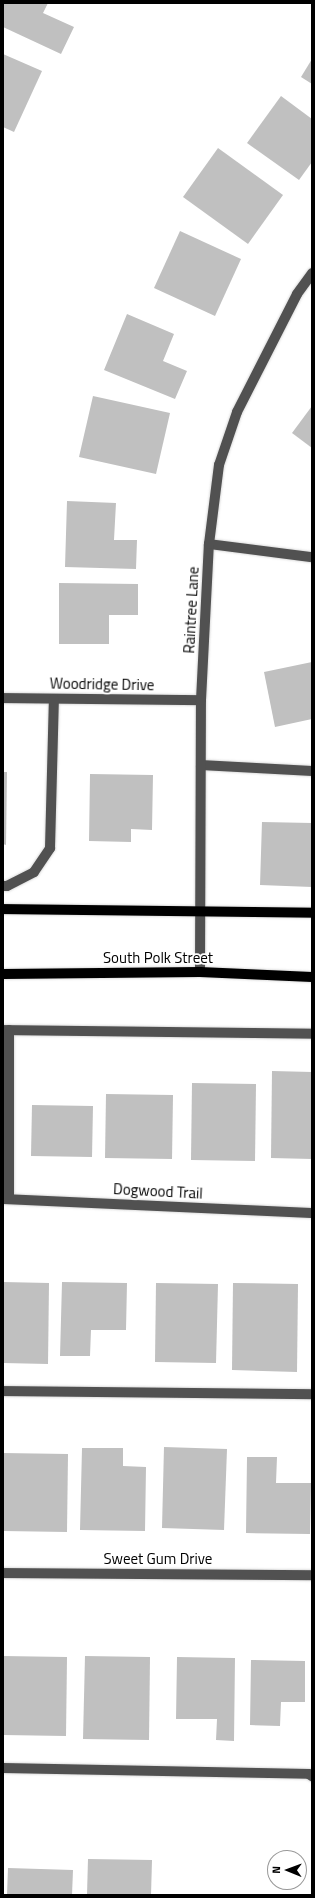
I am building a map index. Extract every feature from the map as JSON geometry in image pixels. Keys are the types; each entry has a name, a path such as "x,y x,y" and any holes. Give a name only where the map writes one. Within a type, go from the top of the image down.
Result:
{"main road":[{"path":"3,909 312,913"},
{"name":"South Polk Street","path":"3,974 200,972 312,977"}],"street":[{"name":"Raintree Lane","path":"200,972 201,700 209,544 219,465 237,412 297,294 312,273"},
{"path":"209,544 311,557"},
{"name":"Woodridge Drive","path":"3,698 201,700"},
{"path":"3,886 7,886 34,872 50,848 54,699"},
{"path":"201,765 312,771"},
{"path":"6,1199 6,1030 312,1034"},
{"name":"Dogwood Trail","path":"6,1199 312,1213"},
{"path":"3,1391 312,1394"},
{"name":"Sweet Gum Drive","path":"3,1573 312,1575"},
{"path":"3,1768 309,1774 312,1776"}],"building":[{"path":"3,3 48,3 43,13 74,27 61,54 3,27"},
{"path":"3,54 42,71 14,132 3,127"},
{"path":"312,59 312,84 301,77"},
{"path":"281,96 312,119 312,162 299,180 247,143"},
{"path":"218,148 283,195 248,244 183,197"},
{"path":"180,231 241,259 215,316 154,288"},
{"path":"127,314 174,334 163,361 187,371 175,399 104,370"},
{"path":"93,396 170,413 156,474 79,457"},
{"path":"312,406 312,448 292,433"},
{"path":"67,501 116,503 114,540 137,540 136,569 65,567"},
{"path":"59,583 138,584 138,615 109,615 109,644 59,644"},
{"path":"312,662 312,719 275,727 264,672"},
{"path":"3,772 7,772 6,845 3,844"},
{"path":"90,774 153,775 152,830 131,829 131,842 89,841"},
{"path":"262,822 312,823 312,887 260,885"},
{"path":"272,1071 312,1072 312,1159 271,1158"},
{"path":"192,1083 256,1084 255,1161 191,1160"},
{"path":"106,1094 173,1095 172,1159 105,1158"},
{"path":"32,1105 93,1106 92,1157 31,1156"},
{"path":"3,1282 49,1283 48,1364 3,1363"},
{"path":"62,1282 127,1283 126,1330 91,1330 90,1356 60,1356"},
{"path":"156,1283 218,1284 216,1363 155,1362"},
{"path":"233,1283 298,1284 297,1372 232,1370"},
{"path":"164,1447 227,1449 224,1530 162,1528"},
{"path":"82,1448 123,1448 123,1466 146,1467 145,1531 80,1530"},
{"path":"3,1453 68,1454 67,1532 3,1531"},
{"path":"247,1457 277,1457 276,1483 311,1483 310,1534 246,1533"},
{"path":"3,1656 67,1657 66,1736 3,1735"},
{"path":"85,1656 150,1657 149,1740 83,1739"},
{"path":"177,1657 235,1658 234,1741 216,1740 217,1719 176,1719"},
{"path":"251,1660 305,1661 305,1702 281,1702 280,1726 250,1725"},
{"path":"88,1859 152,1860 151,1895 87,1895"},
{"path":"8,1868 73,1870 72,1895 7,1895"}]}
